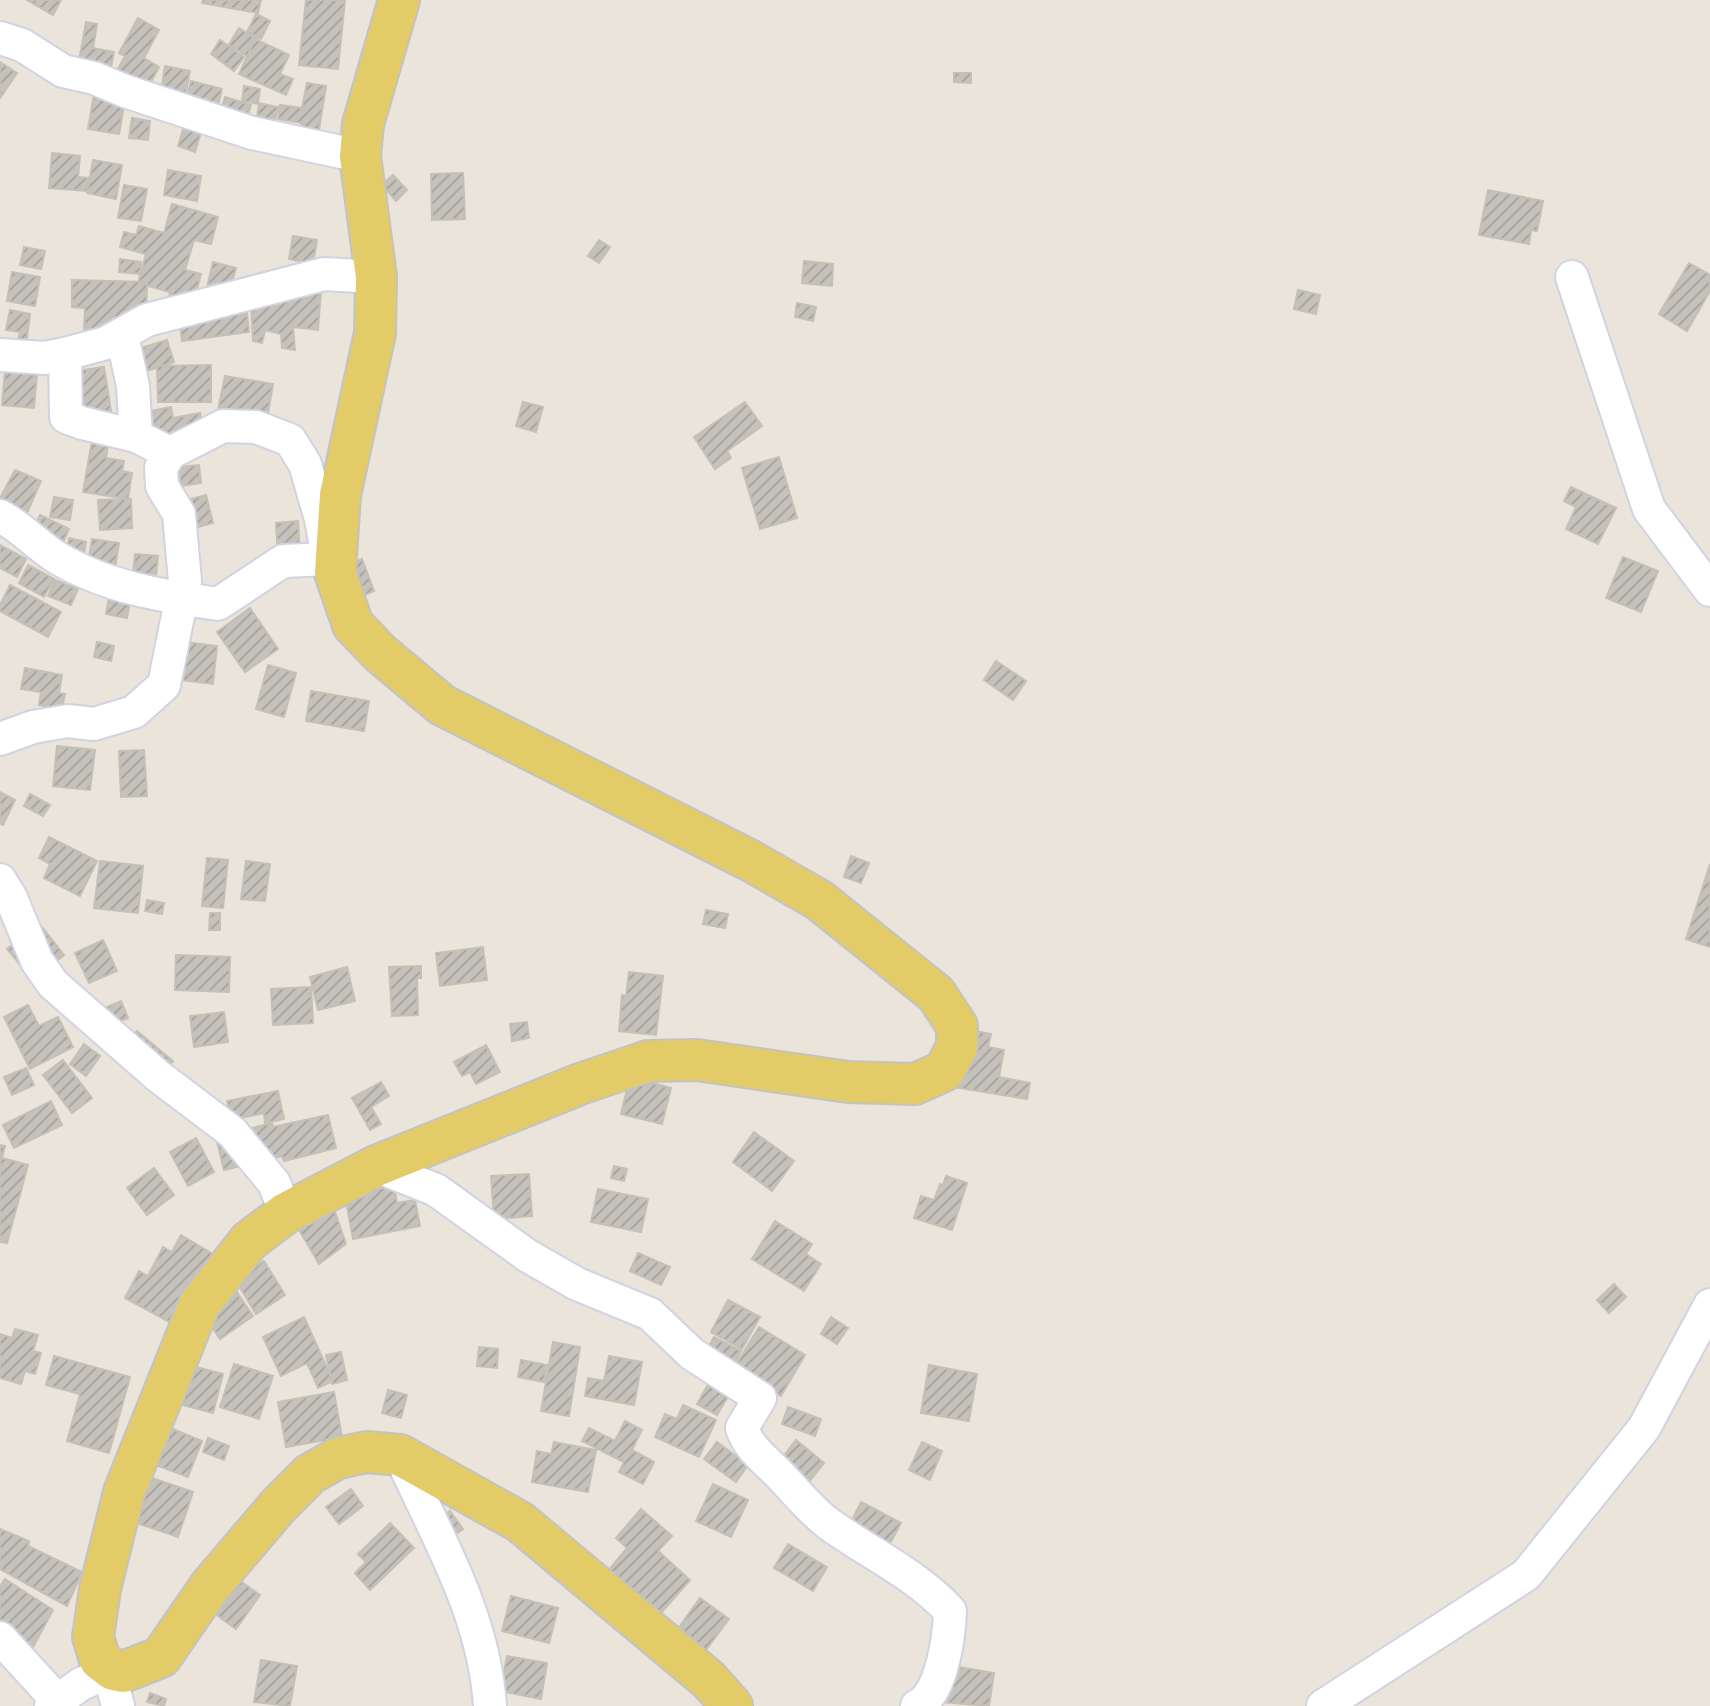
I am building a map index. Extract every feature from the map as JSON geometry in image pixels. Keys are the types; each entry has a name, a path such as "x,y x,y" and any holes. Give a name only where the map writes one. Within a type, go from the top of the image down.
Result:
{"main road":[{"path":"116,1688 100,1660 93,1637 100,1589 124,1492 199,1305 249,1241 286,1213 376,1166 580,1084 648,1061 697,1060 848,1082 915,1084 944,1071 957,1047 957,1026 936,994 819,900 751,861 442,705 381,654 353,625 332,566 340,495 375,333 376,277 360,156 363,124 399,0"},
{"path":"116,1688 123,1672 161,1657 210,1586 278,1506 310,1474 338,1458 367,1452 400,1455 520,1522 709,1680 732,1706"}],"street":[{"path":"0,38 22,45 63,71 94,78 252,133 360,156"},
{"path":"0,355 45,358 65,354 106,343 147,320 324,274 376,277"},
{"path":"1572,277 1649,509 1710,590"},
{"path":"122,335 133,386 136,436"},
{"path":"65,354 66,417 136,436 170,453"},
{"path":"0,516 56,556 104,580 181,598 218,604 283,561 332,566 305,464 290,440 256,427 223,426 170,453 161,468 162,486 179,514 185,581 181,598 164,685 134,712 94,724 68,721 33,727 0,739"},
{"path":"0,880 11,898 37,961 53,984 158,1076 232,1132 274,1183 286,1213"},
{"path":"376,1166 436,1190 528,1256 577,1284 650,1314 692,1354 760,1398 742,1428 756,1451 826,1522 912,1578 950,1611 949,1634 935,1686 925,1702 917,1706"},
{"path":"1323,1706 1526,1575 1644,1428 1710,1305"},
{"path":"400,1455 455,1570 476,1624 489,1682 490,1706"},
{"path":"0,1638 55,1703 81,1684 116,1688"}],"building":[{"path":"27,0 61,0 53,15"},
{"path":"203,0 261,0 258,13 202,3"},
{"path":"306,0 345,0 338,69 299,65"},
{"path":"256,14 270,21 261,39 247,32"},
{"path":"138,18 159,30 144,58 159,67 145,93 114,76 125,56 119,53"},
{"path":"86,22 97,24 93,48 114,52 110,73 78,67"},
{"path":"239,28 258,40 247,56 229,45"},
{"path":"255,39 289,55 280,74 293,79 286,95 239,74"},
{"path":"220,40 244,57 234,71 211,54"},
{"path":"0,62 17,73 0,98"},
{"path":"165,66 190,71 184,102 160,98"},
{"path":"954,73 971,73 971,83 954,82"},
{"path":"191,81 222,89 216,114 185,106"},
{"path":"307,83 326,86 318,136 301,133 302,123 278,119 280,105 302,108"},
{"path":"244,86 260,89 258,103 278,107 275,120 257,117 259,104 242,101"},
{"path":"94,94 125,100 119,134 88,129"},
{"path":"225,97 251,105 245,124 220,116"},
{"path":"187,117 204,123 195,152 178,146"},
{"path":"132,118 150,121 148,140 129,138"},
{"path":"52,153 80,156 78,177 89,178 88,191 49,188"},
{"path":"93,160 122,165 116,199 87,193"},
{"path":"168,170 201,176 197,201 164,195"},
{"path":"463,173 465,219 432,220 431,174"},
{"path":"393,175 407,190 396,201 382,185"},
{"path":"124,185 147,189 141,221 118,218"},
{"path":"1488,190 1543,201 1537,231 1531,230 1529,244 1479,235"},
{"path":"172,204 218,217 211,244 194,240 185,270 201,274 193,305 169,298 170,292 138,283 146,254 120,247 124,232 136,235 139,226 164,233"},
{"path":"293,236 317,240 313,264 289,259"},
{"path":"599,240 610,247 599,263 588,256"},
{"path":"24,247 45,251 41,269 20,265"},
{"path":"120,259 141,262 140,274 119,272"},
{"path":"804,261 833,264 832,286 802,283"},
{"path":"213,262 236,268 228,297 206,292"},
{"path":"1689,263 1710,275 1710,291 1687,331 1659,314"},
{"path":"12,272 40,277 35,306 7,301"},
{"path":"72,280 147,282 146,318 111,317 110,332 84,332 85,308 72,307"},
{"path":"321,290 318,330 293,327 295,350 282,348 281,334 265,330 262,343 253,341 251,303"},
{"path":"1298,290 1320,295 1316,314 1294,309"},
{"path":"797,303 816,307 813,321 795,317"},
{"path":"246,304 249,332 182,341 179,313"},
{"path":"10,310 30,314 26,345 17,344 20,332 6,330"},
{"path":"167,340 174,362 147,371 141,348"},
{"path":"6,359 38,363 34,408 2,405"},
{"path":"211,365 211,402 158,402 157,366"},
{"path":"104,367 111,411 77,417 70,372"},
{"path":"225,376 273,384 267,419 218,410"},
{"path":"523,402 543,407 536,432 516,426"},
{"path":"745,402 762,426 727,451 731,458 715,469 694,437"},
{"path":"171,407 173,418 200,413 204,434 157,444 151,411"},
{"path":"93,435 109,437 106,458 124,461 122,471 132,473 128,499 83,492"},
{"path":"779,457 797,518 760,529 742,468"},
{"path":"199,465 201,483 181,486 179,467"},
{"path":"15,470 41,481 24,520 0,510 0,498"},
{"path":"1571,487 1616,508 1598,544 1566,529 1576,507 1564,501"},
{"path":"206,495 213,523 194,528 187,500"},
{"path":"54,497 73,500 70,520 50,517"},
{"path":"131,499 132,528 100,530 98,500"},
{"path":"40,515 69,529 61,547 31,533"},
{"path":"298,521 300,553 278,555 276,523"},
{"path":"69,538 86,542 83,558 66,554"},
{"path":"92,539 119,543 115,568 88,564"},
{"path":"0,545 26,559 17,577 0,568"},
{"path":"135,554 158,556 155,587 132,584"},
{"path":"1623,557 1658,571 1641,612 1606,598"},
{"path":"362,559 374,591 349,602 340,570"},
{"path":"28,565 54,579 44,597 19,583"},
{"path":"55,580 78,589 71,605 48,596"},
{"path":"10,585 61,612 48,637 0,611"},
{"path":"111,587 132,591 127,618 106,614"},
{"path":"250,608 278,649 245,672 217,632"},
{"path":"177,641 217,646 213,684 172,679"},
{"path":"97,642 114,646 111,661 94,657"},
{"path":"996,661 1026,681 1013,700 984,680"},
{"path":"268,665 296,673 284,717 256,709"},
{"path":"25,668 62,675 59,693 65,694 62,709 39,705 41,692 21,689"},
{"path":"311,691 369,701 364,731 306,721"},
{"path":"57,746 95,750 90,790 53,786"},
{"path":"144,750 147,796 121,797 119,751"},
{"path":"0,792 15,800 3,825 0,823"},
{"path":"30,794 50,805 43,816 24,806"},
{"path":"49,837 97,861 80,896 44,878 50,864 39,858"},
{"path":"851,856 869,863 861,883 844,877"},
{"path":"207,858 228,860 223,908 202,906"},
{"path":"100,861 143,866 138,913 94,908"},
{"path":"246,861 270,864 265,901 241,899"},
{"path":"1710,864 1710,947 1686,939"},
{"path":"147,900 164,903 162,914 145,911"},
{"path":"706,910 728,914 725,928 703,924"},
{"path":"210,913 220,913 220,930 209,930"},
{"path":"39,923 64,955 33,980 7,949"},
{"path":"103,940 117,971 89,983 75,953"},
{"path":"483,947 487,980 440,986 436,953"},
{"path":"176,955 230,957 229,992 175,990"},
{"path":"421,966 421,978 417,978 418,1015 392,1016 389,967"},
{"path":"347,967 355,1001 318,1010 310,977"},
{"path":"629,972 663,976 656,1035 619,1031 622,995 626,996"},
{"path":"311,987 313,1023 273,1025 271,989"},
{"path":"121,1001 128,1018 114,1024 107,1007"},
{"path":"28,1005 39,1026 58,1017 73,1047 30,1069 4,1017"},
{"path":"224,1012 228,1042 194,1047 190,1016"},
{"path":"527,1022 529,1038 512,1041 510,1024"},
{"path":"964,1029 991,1034 988,1047 1004,1050 999,1077 1030,1083 1027,1099 953,1087"},
{"path":"137,1031 173,1061 155,1082 123,1047"},
{"path":"84,1044 100,1056 86,1076 70,1064"},
{"path":"486,1045 500,1072 476,1084 470,1072 462,1076 454,1062"},
{"path":"63,1060 92,1098 72,1113 43,1075"},
{"path":"26,1068 34,1085 12,1095 4,1077"},
{"path":"630,1077 671,1088 662,1124 621,1114"},
{"path":"381,1082 389,1096 371,1107 381,1124 370,1130 352,1098"},
{"path":"278,1091 284,1119 265,1123 264,1113 231,1120 227,1101"},
{"path":"51,1101 62,1125 14,1148 3,1125"},
{"path":"328,1115 336,1148 284,1161 282,1156 224,1170 216,1137 272,1123 273,1127"},
{"path":"754,1132 794,1161 772,1191 733,1162"},
{"path":"196,1138 214,1172 188,1186 170,1152"},
{"path":"0,1145 5,1146 2,1158 28,1165 7,1243 0,1242"},
{"path":"614,1166 627,1169 624,1181 611,1178"},
{"path":"154,1168 174,1195 147,1215 127,1188"},
{"path":"529,1174 532,1216 494,1219 491,1176"},
{"path":"946,1176 967,1183 952,1230 914,1218 921,1196 934,1200"},
{"path":"394,1186 397,1203 415,1200 420,1226 353,1239 345,1195"},
{"path":"598,1189 648,1199 641,1232 591,1222"},
{"path":"334,1209 346,1244 319,1264 298,1228"},
{"path":"775,1221 812,1244 806,1254 821,1264 804,1291 752,1259"},
{"path":"181,1235 213,1254 175,1325 125,1298 139,1271 148,1276 163,1247 172,1252"},
{"path":"638,1253 670,1267 661,1285 630,1271"},
{"path":"264,1261 285,1295 256,1314 235,1279"},
{"path":"1614,1284 1626,1297 1609,1313 1597,1300"},
{"path":"232,1285 253,1316 220,1339 207,1319"},
{"path":"728,1300 760,1317 742,1349 711,1332"},
{"path":"304,1317 333,1381 318,1388 307,1363 281,1376 263,1337"},
{"path":"831,1317 848,1328 837,1344 821,1334"},
{"path":"759,1327 805,1355 781,1396 734,1368"},
{"path":"15,1329 38,1335 33,1351 41,1353 35,1374 25,1371 21,1384 0,1378 0,1334 12,1338"},
{"path":"714,1337 741,1351 730,1373 702,1358"},
{"path":"553,1342 580,1347 569,1416 541,1411"},
{"path":"479,1347 498,1349 497,1368 477,1366"},
{"path":"341,1352 347,1380 332,1384 326,1355"},
{"path":"54,1356 130,1377 109,1453 67,1441 80,1394 46,1385"},
{"path":"609,1356 642,1362 634,1405 585,1396 588,1378 604,1381"},
{"path":"521,1360 547,1365 544,1382 518,1377"},
{"path":"234,1364 273,1376 259,1419 220,1407"},
{"path":"188,1365 223,1374 213,1413 179,1404"},
{"path":"929,1365 977,1374 969,1421 921,1413"},
{"path":"710,1381 730,1393 717,1415 697,1404"},
{"path":"388,1390 407,1395 401,1418 382,1413"},
{"path":"334,1392 342,1437 286,1447 278,1402"},
{"path":"683,1405 716,1420 699,1457 655,1437 665,1414 677,1419"},
{"path":"788,1407 821,1419 815,1436 782,1424"},
{"path":"625,1421 642,1430 632,1450 654,1462 643,1484 619,1472 624,1462 582,1441 589,1428 615,1441"},
{"path":"168,1427 202,1441 188,1477 153,1464"},
{"path":"208,1438 229,1446 224,1460 203,1452"},
{"path":"796,1440 824,1463 804,1488 776,1466"},
{"path":"554,1442 596,1450 588,1492 532,1482 537,1451 551,1454"},
{"path":"717,1442 748,1465 736,1482 704,1459"},
{"path":"922,1442 942,1451 930,1480 909,1470"},
{"path":"149,1477 193,1492 178,1537 134,1522"},
{"path":"713,1484 748,1500 731,1537 696,1521"},
{"path":"351,1489 363,1506 339,1524 326,1507"},
{"path":"861,1502 901,1523 885,1553 846,1532"},
{"path":"641,1509 672,1536 658,1551 690,1580 653,1622 640,1598 609,1570 627,1548 616,1538"},
{"path":"450,1511 463,1529 449,1539 436,1521"},
{"path":"390,1523 414,1548 370,1590 355,1573 366,1562 358,1554"},
{"path":"0,1529 29,1541 28,1546 82,1572 67,1606 0,1569"},
{"path":"788,1544 827,1567 813,1591 774,1568"},
{"path":"232,1575 260,1595 236,1629 207,1608"},
{"path":"5,1579 53,1610 31,1651 0,1624 0,1587"},
{"path":"511,1596 558,1608 549,1643 502,1631"},
{"path":"700,1598 729,1619 706,1650 677,1630"},
{"path":"507,1656 547,1663 541,1699 500,1691"},
{"path":"261,1660 297,1666 290,1706 254,1702"},
{"path":"947,1665 994,1673 989,1706 941,1702"},
{"path":"150,1693 166,1699 164,1706 147,1702"}]}
